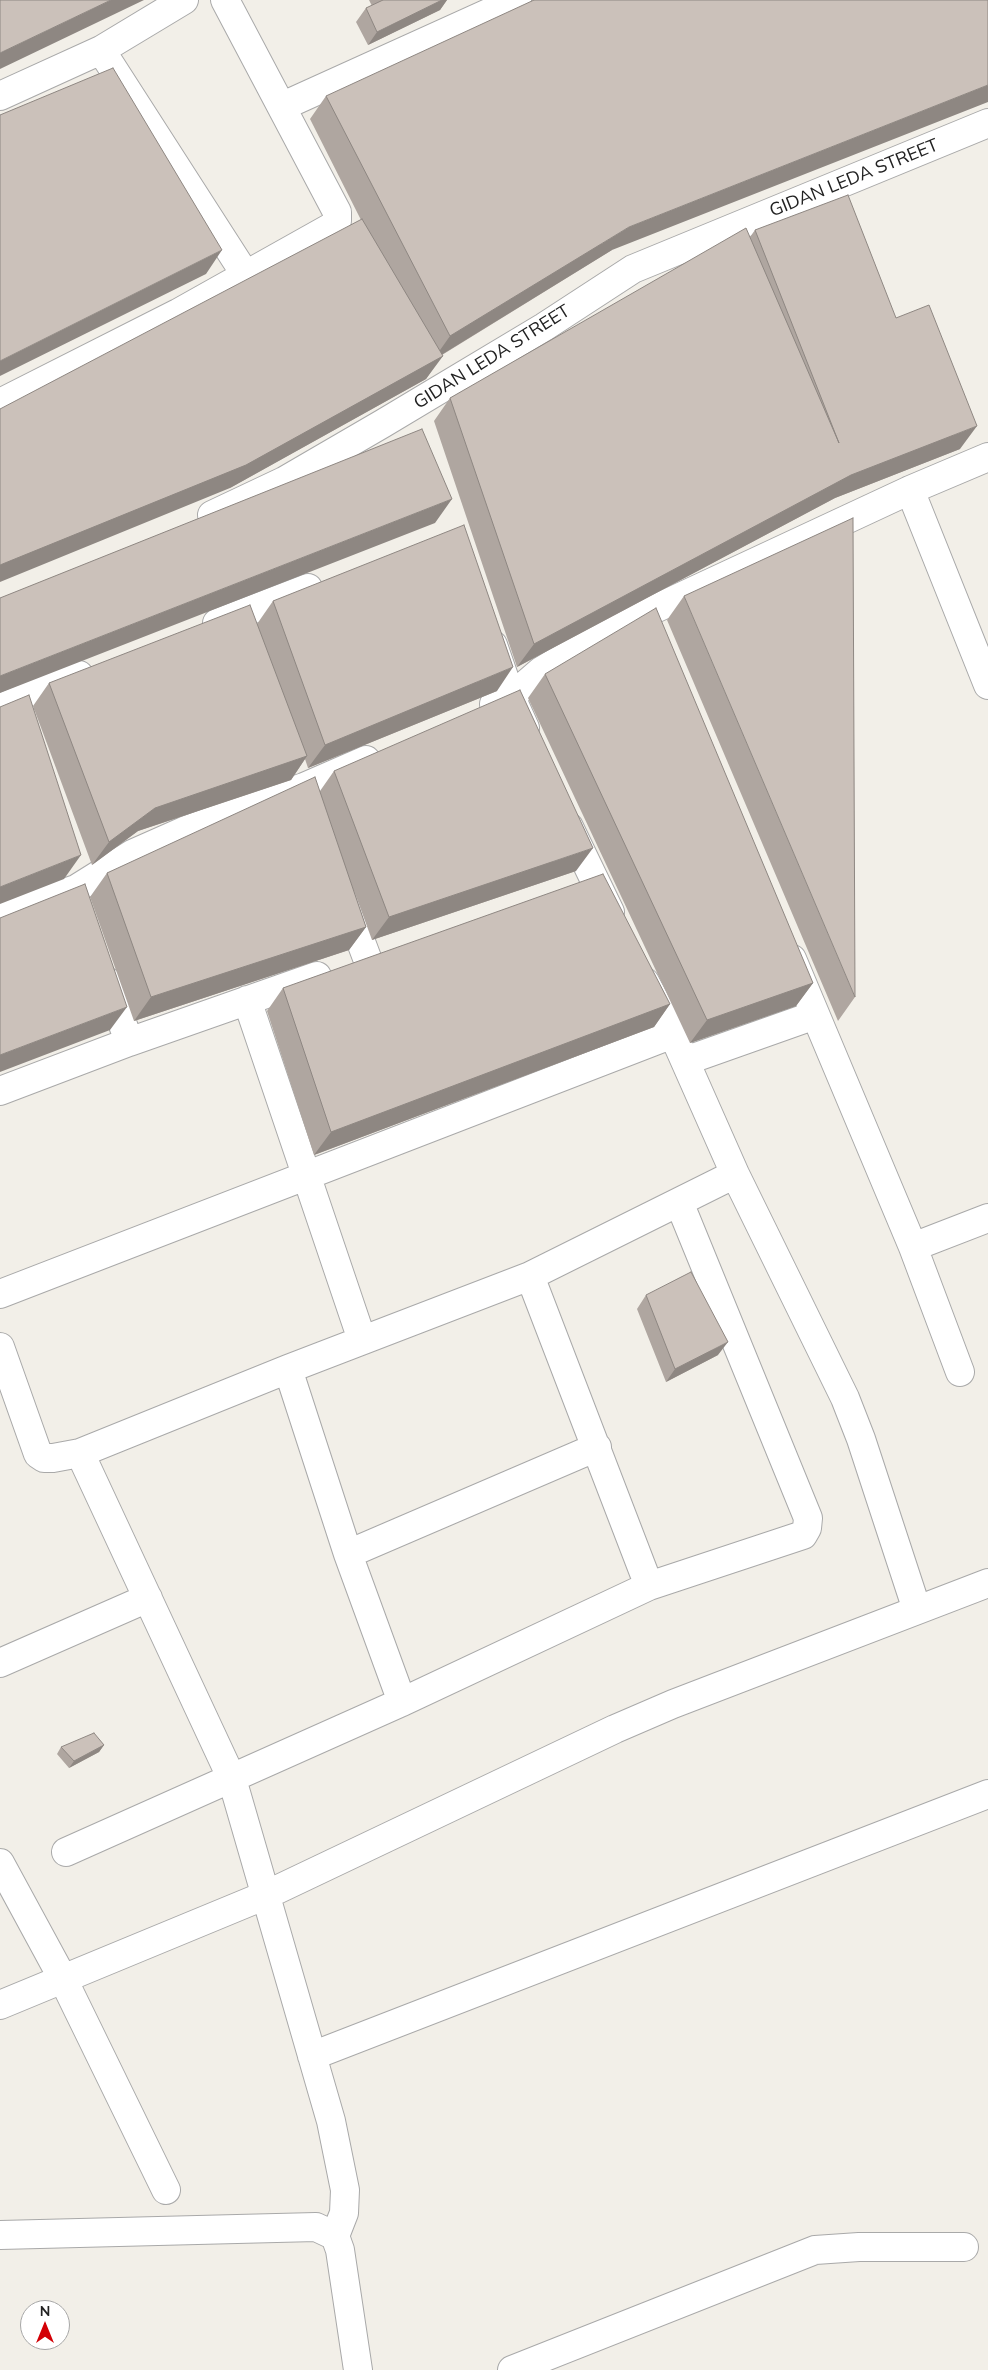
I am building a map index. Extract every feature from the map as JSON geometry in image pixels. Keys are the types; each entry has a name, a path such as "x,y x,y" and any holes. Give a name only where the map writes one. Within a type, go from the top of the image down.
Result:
{"street":[{"path":"0,96 101,50 184,0"},
{"path":"0,403 178,314 245,274 335,225 337,220 336,212 225,0"},
{"path":"282,106 517,0"},
{"path":"101,50 245,274"},
{"name":"GIDAN LEDA STREET","path":"191,526 292,476 544,327 633,269 988,123"},
{"path":"475,712 511,697 541,671 586,644 646,613 910,490 988,457"},
{"path":"910,490 988,685"},
{"path":"196,630 333,578"},
{"path":"646,613 658,640"},
{"path":"241,614 251,642"},
{"path":"485,622 511,697 535,751"},
{"path":"28,728 9,704 99,666"},
{"path":"0,915 80,886 132,854 184,831 304,787 385,752"},
{"path":"294,760 314,814"},
{"path":"560,806 583,882 619,931"},
{"path":"75,856 85,916"},
{"path":"337,877 367,958"},
{"path":"781,933 913,1247 960,1372"},
{"path":"0,1091 129,1042 395,948"},
{"path":"632,957 673,1034 736,1174 845,1398 861,1439 917,1610"},
{"path":"101,961 129,1042"},
{"path":"247,1000 362,1340"},
{"path":"685,1061 815,1015"},
{"path":"0,1294 673,1034"},
{"path":"0,1347 38,1454 44,1458 52,1458 80,1453 288,1369 530,1276 736,1174"},
{"path":"66,1852 402,1702 649,1586 803,1535 807,1528 808,1518 679,1202"},
{"path":"913,1247 988,1218"},
{"path":"530,1276 649,1586"},
{"path":"288,1369 348,1554 402,1702"},
{"path":"348,1554 597,1447"},
{"path":"80,1453 232,1779 331,2121 345,2190 344,2213 335,2236 341,2257 358,2370"},
{"path":"0,2005 266,1895 615,1729 673,1704 988,1583"},
{"path":"0,1663 148,1598"},
{"path":"312,2056 988,1794"},
{"path":"0,1863 63,1980 166,2190"},
{"path":"0,2235 316,2227 335,2236"},
{"path":"512,2370 815,2250 859,2247 964,2247"}],"building":[{"path":"0,0 111,0 0,53"},
{"path":"383,0 442,0 377,32 366,8"},
{"path":"534,0 988,0 988,85 629,227 450,336 326,96"},
{"path":"113,68 222,250 0,361 0,115"},
{"path":"848,195 896,318 929,305 977,426 851,475 534,644 450,398 746,228 839,443 755,230"},
{"path":"362,219 443,356 246,465 0,565 0,409"},
{"path":"422,429 452,499 0,676 0,598"},
{"path":"853,518 855,997 684,596"},
{"path":"464,525 513,667 325,745 273,601"},
{"path":"250,605 307,756 155,808 109,842 49,683"},
{"path":"656,608 813,983 707,1020 545,674"},
{"path":"520,690 593,848 389,917 334,771"},
{"path":"29,695 81,855 0,887 0,707"},
{"path":"315,777 366,927 151,997 107,873"},
{"path":"603,874 670,1004 331,1132 283,988"},
{"path":"85,884 127,1007 0,1055 0,918"},
{"path":"691,1272 728,1342 675,1369 646,1295"},
{"path":"94,1733 104,1745 74,1761 61,1747"}]}
